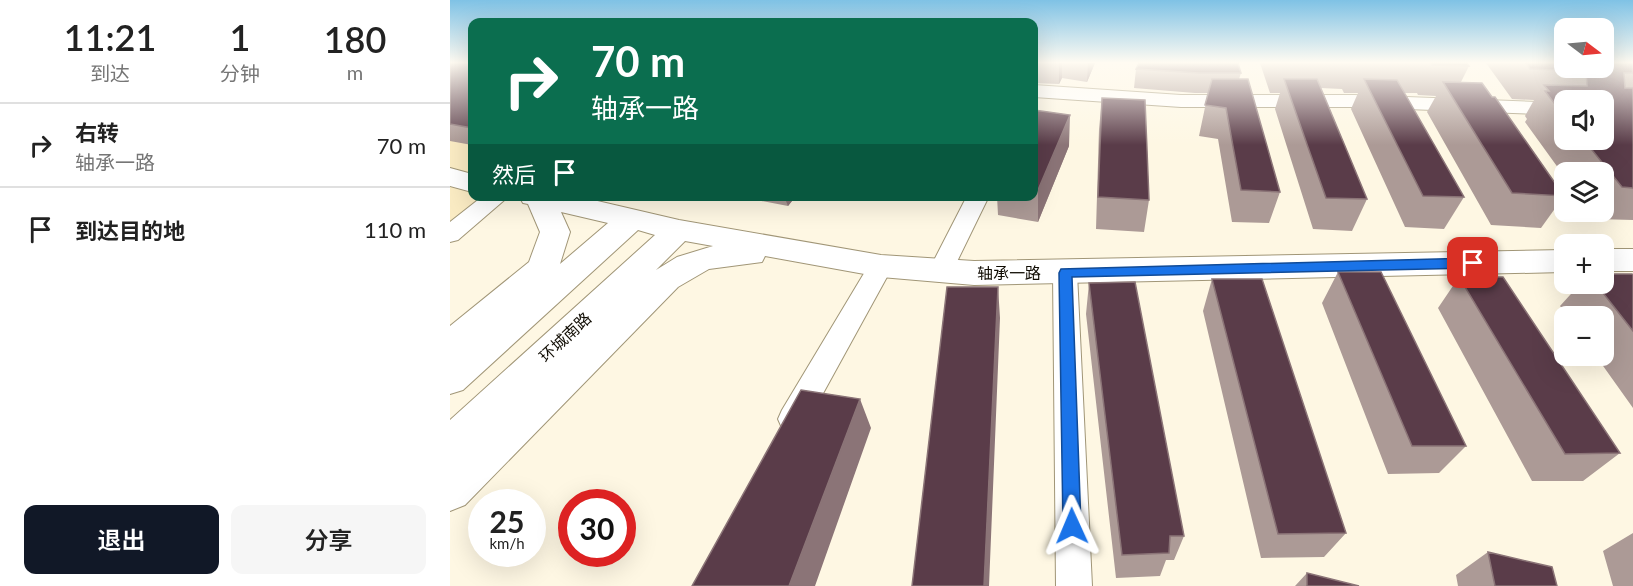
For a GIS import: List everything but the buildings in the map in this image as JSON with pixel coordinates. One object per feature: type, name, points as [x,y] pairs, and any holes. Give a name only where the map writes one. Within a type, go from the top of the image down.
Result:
[{"type":"street","points":[[1038,91],[1181,101],[1354,101],[1554,109]]},
{"type":"street","points":[[450,177],[468,182]]},
{"type":"street","points":[[450,234],[492,201]]},
{"type":"street","points":[[450,346],[543,268],[555,232],[538,201]]},
{"type":"street","name":"轴承一路","points":[[553,201],[679,230],[881,266],[974,273],[1065,273],[1554,261]]},
{"type":"street","points":[[941,270],[976,201]]},
{"type":"street","points":[[450,379],[631,220]]},
{"type":"street","name":"环城南路","points":[[450,445],[679,230]]},
{"type":"street","points":[[450,491],[654,289],[679,269],[714,255],[804,252]]},
{"type":"street","points":[[1614,260],[1633,260]]},
{"type":"street","points":[[780,441],[881,266]]},
{"type":"street","points":[[1065,273],[1074,586]]},
{"type":"shaded area","points":[[450,90],[468,90],[468,201],[497,201],[450,237]]},
{"type":"route","points":[[1072,526],[1065,273],[1473,263]]}]
